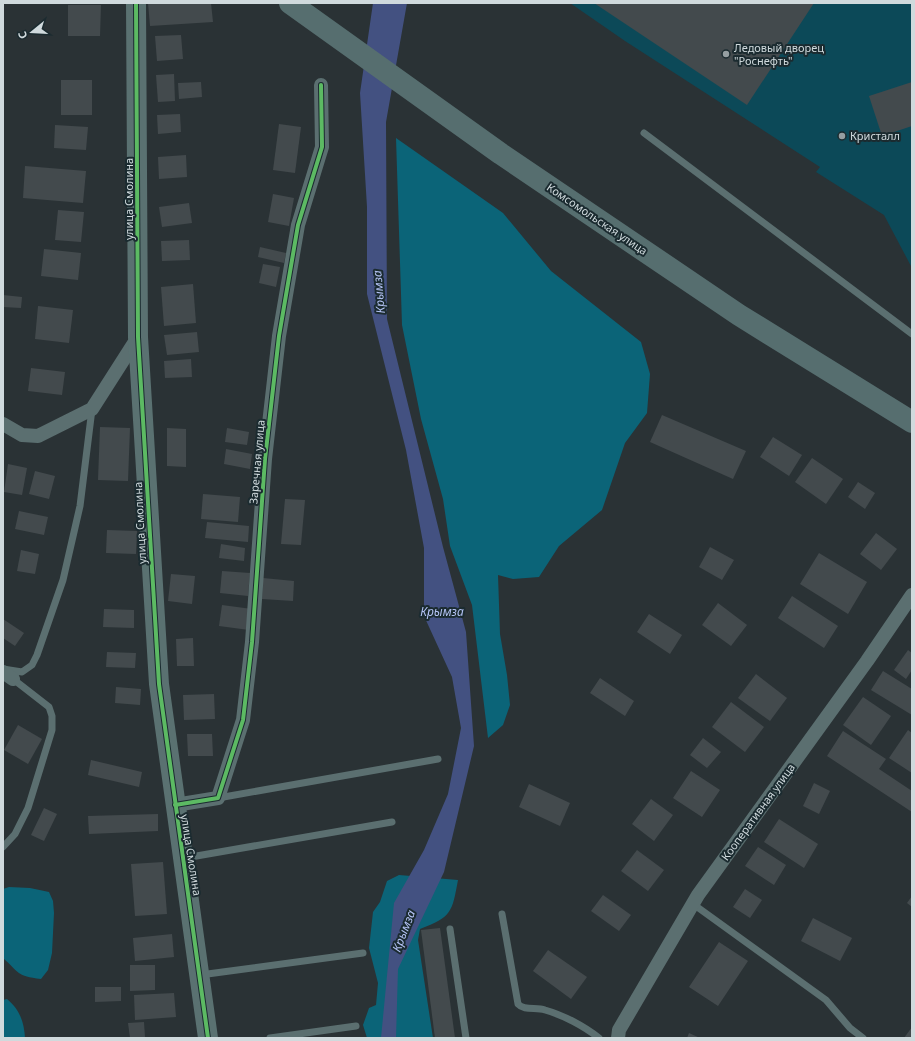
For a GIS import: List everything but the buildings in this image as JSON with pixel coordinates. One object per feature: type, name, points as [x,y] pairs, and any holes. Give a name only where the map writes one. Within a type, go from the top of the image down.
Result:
[{"type":"main road","name":"Комсомольская улица","points":[[290,3],[501,154],[738,315],[912,422]]},
{"type":"street","name":"улица Смолина","points":[[136,3],[138,337],[158,684],[208,1038]]},
{"type":"street","name":"Заречная улица","points":[[218,798],[243,720],[252,642],[265,459],[279,336],[298,225],[322,147],[321,85]]},
{"type":"street","points":[[3,424],[22,435],[38,436],[92,409],[138,337]]},
{"type":"street","name":"Кооперативная улица","points":[[618,1038],[619,1030],[693,904],[863,668],[912,595]]},
{"type":"street","points":[[175,805],[218,798]]},
{"type":"lane","points":[[644,132],[912,334]]},
{"type":"lane","points":[[6,673],[22,672],[32,665],[48,626],[63,580],[80,506],[92,409]]},
{"type":"lane","points":[[3,847],[16,834],[28,808],[52,730],[52,716],[49,707],[6,673]]},
{"type":"lane","points":[[218,798],[438,759]]},
{"type":"lane","points":[[182,858],[392,822]]},
{"type":"lane","points":[[693,904],[826,1000],[850,1028],[863,1038]]},
{"type":"lane","points":[[502,914],[518,1004],[524,1008],[545,1010],[581,1026],[597,1037]]},
{"type":"lane","points":[[450,929],[466,1038]]},
{"type":"lane","points":[[199,975],[363,953]]},
{"type":"lane","points":[[270,1038],[356,1026]]},
{"type":"lane","points":[[587,1038],[597,1037]]},
{"type":"shaded area","name":"Кристалл","points":[[570,3],[912,3],[912,268],[884,215],[816,172],[820,167],[625,41]]},
{"type":"shaded area","points":[[396,138],[503,213],[551,271],[641,342],[650,374],[647,413],[625,443],[602,510],[559,546],[539,577],[513,579],[498,575],[500,634],[507,675],[510,705],[503,725],[488,738],[472,605],[450,546],[443,499],[421,419],[402,325]]},
{"type":"shaded area","points":[[399,875],[458,880],[454,899],[449,912],[439,921],[420,929],[418,940],[433,1038],[367,1038],[363,1025],[369,1008],[376,1005],[378,983],[369,948],[373,912],[380,902],[387,881]]},
{"type":"shaded area","points":[[9,887],[30,888],[49,892],[53,901],[54,913],[52,953],[48,970],[41,979],[22,975],[3,958],[3,889]]},
{"type":"shaded area","points":[[7,999],[18,1012],[24,1027],[25,1038],[3,1038],[3,1000]]},
{"type":"water","name":"Крымза","points":[[373,3],[407,3],[386,122],[387,319],[443,547],[466,632],[474,746],[444,872],[398,969],[396,1038],[381,1038],[394,903],[424,850],[448,794],[461,728],[452,677],[424,616],[424,548],[406,450],[367,294],[367,207],[360,93]]},
{"type":"cycle path","points":[[136,3],[138,337],[159,684],[208,1038]]},
{"type":"cycle path","points":[[175,805],[218,798],[243,720],[252,642],[265,459],[279,336],[298,225],[322,147],[321,85]]},
{"type":"place","name":"Ледовый дворец \"Роснефть\"","points":[[726,54]]},
{"type":"place","name":"Кристалл","points":[[842,136]]}]
